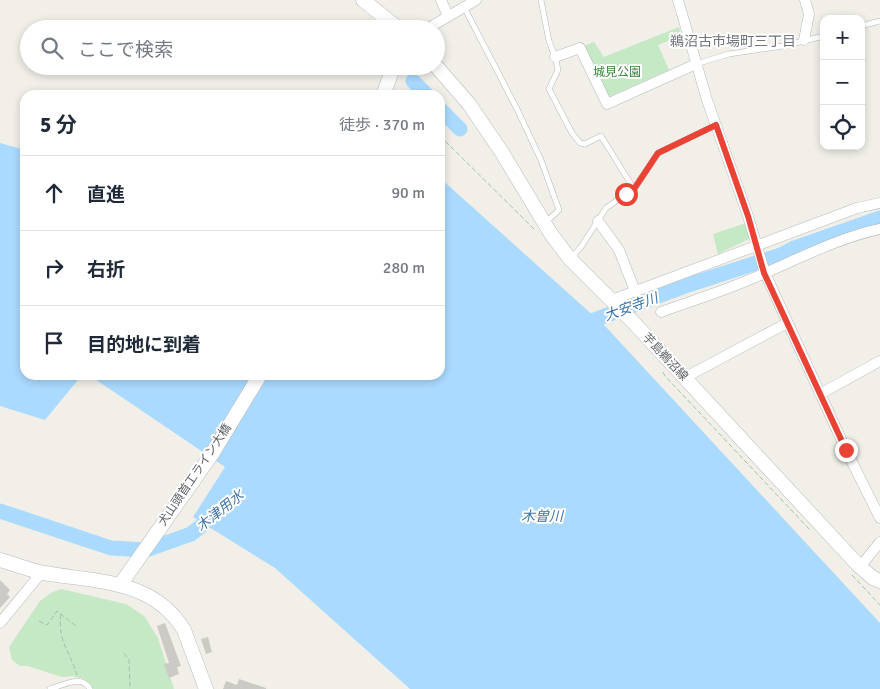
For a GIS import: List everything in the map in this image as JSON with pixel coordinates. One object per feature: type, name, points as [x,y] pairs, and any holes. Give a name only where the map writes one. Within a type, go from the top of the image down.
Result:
[{"type":"main road","points":[[363,0],[388,20]]},
{"type":"main road","points":[[385,90],[391,75]]},
{"type":"main road","name":"芋島鵜沼線","points":[[444,75],[469,104],[501,151],[544,223],[570,258],[634,323],[860,567],[880,582]]},
{"type":"main road","name":"犬山頭首工ライン大橋","points":[[120,584],[212,454],[257,380]]},
{"type":"main road","points":[[0,560],[42,572],[120,584],[138,590],[157,600],[179,622],[206,689]]},
{"type":"street","points":[[441,0],[448,16]]},
{"type":"street","points":[[442,20],[476,0]]},
{"type":"street","points":[[678,0],[696,64],[764,271],[820,394],[879,515]]},
{"type":"street","points":[[804,40],[808,14],[805,0]]},
{"type":"street","points":[[555,57],[580,48],[607,104],[696,64]]},
{"type":"street","points":[[613,302],[635,291],[758,248],[857,208],[880,203]]},
{"type":"street","points":[[598,221],[619,250],[635,291]]},
{"type":"street","points":[[662,312],[815,251],[880,229]]},
{"type":"street","points":[[684,378],[788,323]]},
{"type":"street","points":[[820,394],[880,361]]},
{"type":"street","points":[[860,567],[880,542]]},
{"type":"street","points":[[0,623],[42,572]]},
{"type":"lane","points":[[540,0],[548,41],[558,70],[549,89],[572,133],[580,143],[585,144],[602,136],[634,189]]},
{"type":"lane","points":[[464,7],[541,160],[559,210],[544,223]]},
{"type":"lane","points":[[865,25],[880,21]]},
{"type":"lane","points":[[696,64],[729,54],[820,37]]},
{"type":"lane","points":[[570,258],[581,247],[606,208],[634,189],[658,153],[716,125]]},
{"type":"lane","points":[[50,689],[78,680],[86,683],[90,689]]},
{"type":"path","points":[[38,621],[47,625],[57,611],[77,627]]},
{"type":"path","points":[[61,614],[62,639],[78,680]]},
{"type":"path","points":[[124,653],[128,656],[130,664],[128,676],[130,689]]},
{"type":"green space","name":"城見公園","points":[[679,27],[681,35],[658,45],[669,70],[606,98],[584,46],[594,42],[604,57]]},
{"type":"green space","points":[[746,223],[751,238],[718,254],[713,234]]},
{"type":"green space","points":[[61,589],[126,604],[144,616],[158,638],[174,689],[92,689],[85,679],[72,676],[62,677],[28,666],[20,666],[12,660],[9,647],[40,601]]},
{"type":"water","points":[[0,143],[20,149],[20,380],[78,380],[45,420],[0,406]]},
{"type":"water","name":"木曽川","points":[[445,182],[606,327],[880,623],[880,689],[410,689],[275,568],[193,517],[225,467],[96,380],[445,380]]},
{"type":"building","points":[[0,580],[10,590],[7,594],[10,597],[0,608]]},
{"type":"building","points":[[165,623],[181,666],[177,667],[179,674],[169,678],[164,664],[169,663],[157,626]]},
{"type":"building","points":[[208,637],[212,652],[206,654],[201,639]]},
{"type":"building","points":[[239,679],[266,689],[223,689],[226,681],[237,685]]},
{"type":"waterway","points":[[413,81],[422,90]]},
{"type":"waterway","points":[[445,114],[460,129]]},
{"type":"waterway","name":"大安寺川","points":[[578,326],[688,285],[781,255],[794,248],[880,218]]},
{"type":"waterway","name":"木津用水","points":[[0,511],[111,548],[146,550],[191,534],[220,511]]},
{"type":"district","name":"鵜沼古市場町三丁目","points":[[733,41]]},
{"type":"route","points":[[626,194],[634,189],[658,153],[716,125],[748,216],[764,273],[846,450]]}]
